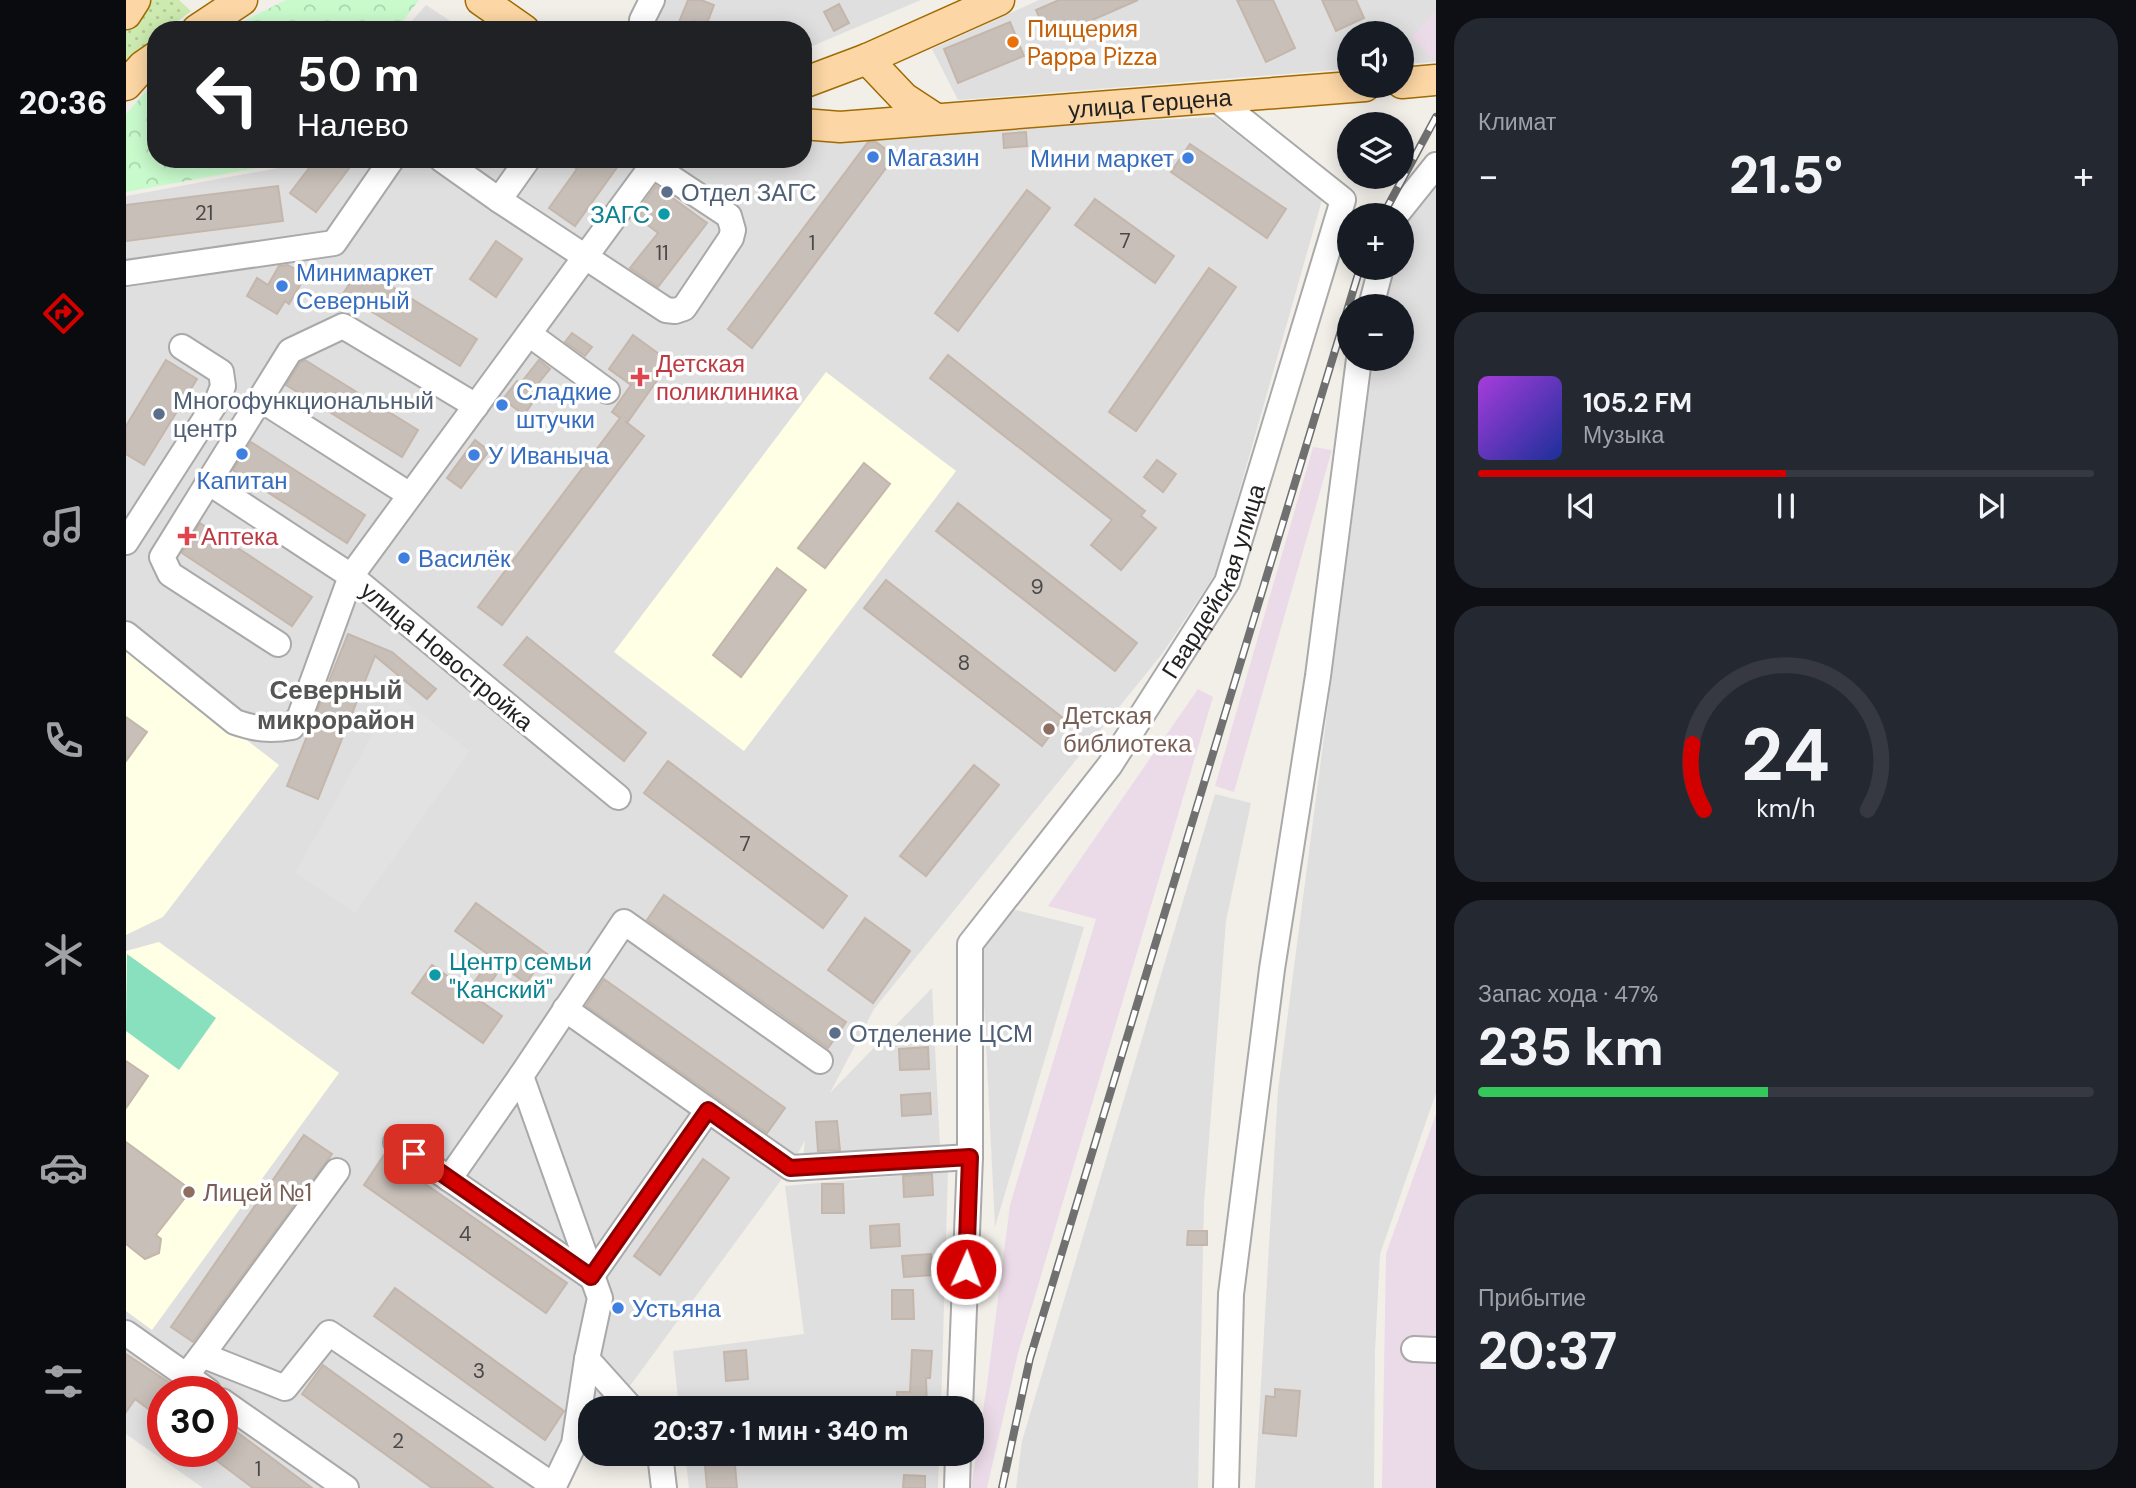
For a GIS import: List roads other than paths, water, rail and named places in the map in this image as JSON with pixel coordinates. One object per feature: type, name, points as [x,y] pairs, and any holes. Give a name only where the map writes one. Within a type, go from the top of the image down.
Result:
[{"type":"main road","points":[[126,14],[135,0]]},
{"type":"main road","points":[[210,21],[242,0]]},
{"type":"main road","points":[[481,0],[511,21]]},
{"type":"main road","points":[[812,80],[867,59],[999,0]]},
{"type":"main road","points":[[867,59],[904,98],[936,119]]},
{"type":"main road","points":[[126,85],[147,63]]},
{"type":"main road","points":[[1414,82],[1436,80]]},
{"type":"main road","name":"улица Герцена","points":[[812,125],[840,127],[1337,88]]},
{"type":"street","name":"Гвардейская улица","points":[[961,1396],[970,1157],[970,944],[1110,765],[1227,582],[1343,200],[1215,97]]},
{"type":"street","points":[[1406,203],[1436,165]]},
{"type":"street","points":[[126,272],[334,243],[386,168]]},
{"type":"street","points":[[454,168],[584,258],[666,310],[675,311],[684,308],[731,238],[733,230],[729,216],[663,168]]},
{"type":"street","points":[[499,200],[522,168]]},
{"type":"street","name":"улица Новостройка","points":[[618,797],[351,576],[651,168]]},
{"type":"street","points":[[278,644],[170,574],[162,557],[290,351],[343,326],[476,406]]},
{"type":"street","points":[[529,334],[607,391]]},
{"type":"street","points":[[126,541],[218,399],[223,386],[220,372],[182,347]]},
{"type":"street","points":[[1226,1488],[1231,1294],[1272,969],[1318,676],[1357,371]]},
{"type":"street","points":[[260,399],[411,495]]},
{"type":"street","points":[[126,634],[235,722],[255,729],[292,727],[300,716],[351,576],[208,482]]},
{"type":"street","points":[[449,1179],[625,922],[820,1061]]},
{"type":"street","points":[[565,1009],[790,1168],[970,1157]]},
{"type":"street","points":[[202,1355],[285,1388],[329,1333],[554,1487],[574,1444],[587,1359],[600,1298],[521,1076]]},
{"type":"street","points":[[591,1277],[708,1110]]},
{"type":"street","points":[[396,1142],[591,1277]]},
{"type":"street","points":[[126,1333],[186,1376],[337,1171]]},
{"type":"street","points":[[587,1359],[620,1396]]},
{"type":"street","points":[[238,1412],[346,1488]]},
{"type":"street","points":[[661,1466],[664,1488]]},
{"type":"street","points":[[957,1488],[958,1466]]},
{"type":"railway","points":[[1389,203],[1436,117]]},
{"type":"railway","points":[[1002,1488],[1030,1358],[1356,280]]},
{"type":"place","name":"Пиццерия Pappa Pizza","points":[[1013,42]]},
{"type":"place","name":"Магазин","points":[[873,157]]},
{"type":"place","name":"Мини маркет","points":[[1188,158]]},
{"type":"place","name":"Отдел ЗАГС","points":[[667,192]]},
{"type":"place","name":"ЗАГС","points":[[664,214]]},
{"type":"place","name":"Минимаркет Северный","points":[[282,286]]},
{"type":"place","name":"Детская поликлиника","points":[[640,377]]},
{"type":"place","name":"Сладкие штучки","points":[[502,405]]},
{"type":"place","name":"Многофункциональный центр","points":[[159,414]]},
{"type":"place","name":"Капитан","points":[[242,454]]},
{"type":"place","name":"У Иваныча","points":[[474,455]]},
{"type":"place","name":"Аптека","points":[[187,536]]},
{"type":"place","name":"Василёк","points":[[404,558]]},
{"type":"place","name":"Детская библиотека","points":[[1049,729]]},
{"type":"place","name":"Центр семьи \"Канский\"","points":[[435,975]]},
{"type":"place","name":"Отделение ЦСМ","points":[[835,1033]]},
{"type":"place","name":"Лицей №1","points":[[189,1192]]},
{"type":"place","name":"Устьяна","points":[[618,1308]]},
{"type":"district","name":"Северный микрорайон","points":[[336,705]]}]
